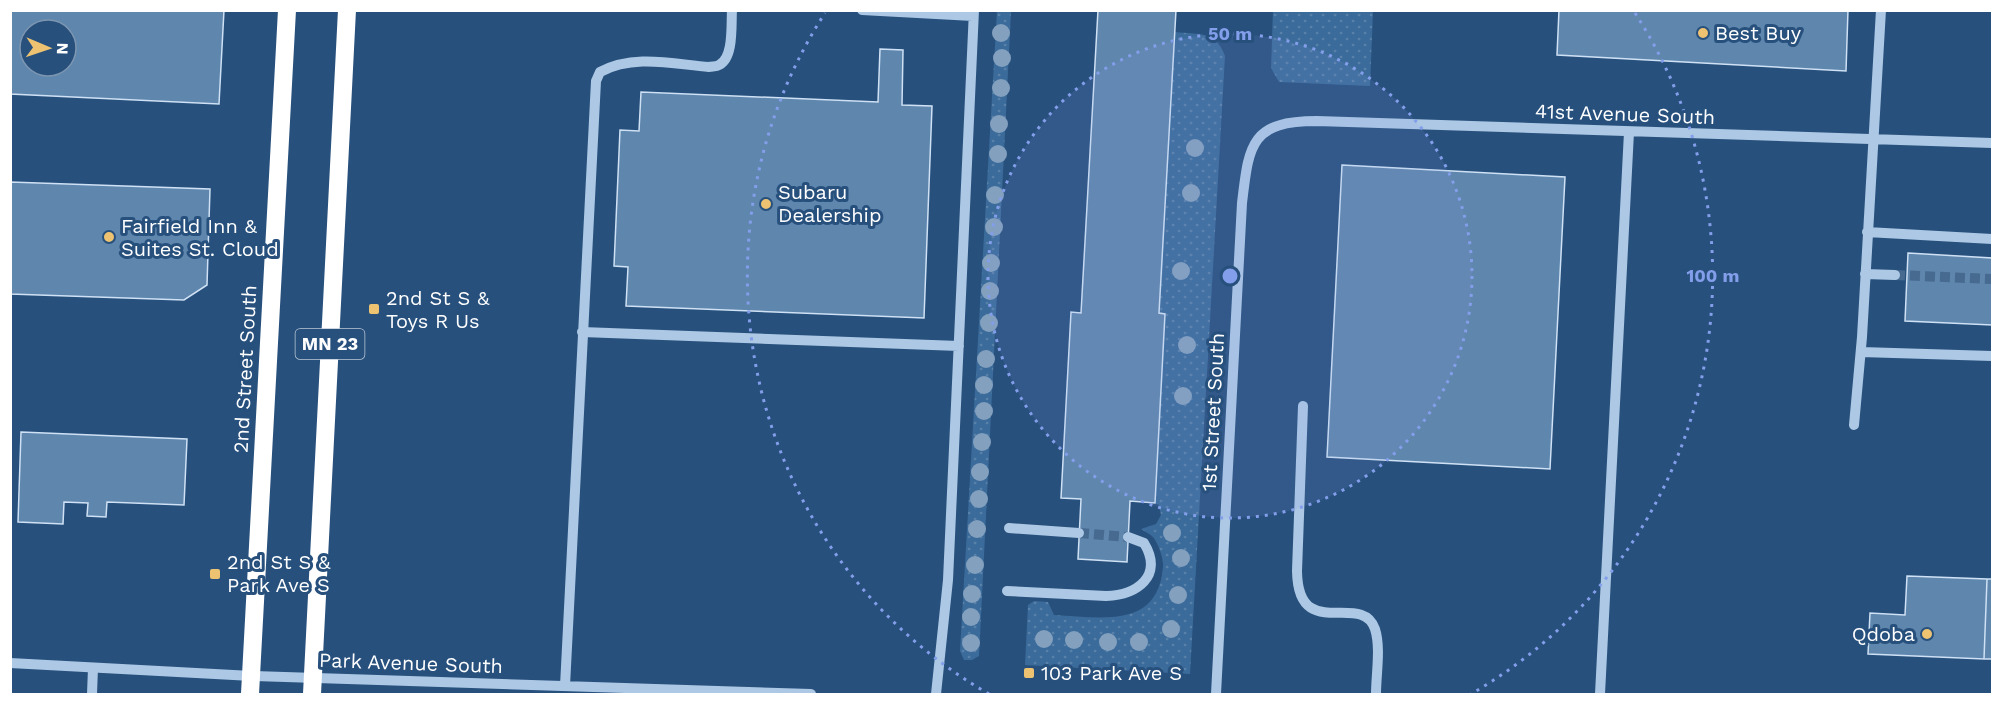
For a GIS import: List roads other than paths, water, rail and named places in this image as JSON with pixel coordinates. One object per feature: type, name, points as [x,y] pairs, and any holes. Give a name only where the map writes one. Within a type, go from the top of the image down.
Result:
[{"type":"highway","name":"2nd Street South","points":[[250,694],[287,10]]},
{"type":"highway","name":"MN 23","points":[[313,686],[347,10]]},
{"type":"street","points":[[565,686],[594,95],[600,72],[624,62],[642,61],[709,67],[718,65],[726,57],[731,44],[732,10]]},
{"type":"street","points":[[862,10],[974,13],[948,579],[936,694]]},
{"type":"street","points":[[1854,425],[1861,352],[1881,10]]},
{"type":"street","name":"41st Avenue South","points":[[1260,135],[1291,121],[1317,121],[1992,143]]},
{"type":"street","points":[[1600,694],[1629,132]]},
{"type":"street","name":"1st Street South","points":[[1216,694],[1242,203],[1252,148],[1260,135]]},
{"type":"street","points":[[1868,232],[1992,238]]},
{"type":"street","points":[[1866,273],[1895,275]]},
{"type":"street","points":[[582,332],[959,346]]},
{"type":"street","points":[[1861,352],[1992,357]]},
{"type":"street","points":[[1303,406],[1297,571],[1299,596],[1307,606],[1318,611],[1355,613],[1363,615],[1372,622],[1377,646],[1376,694]]},
{"type":"street","points":[[1009,528],[1079,533]]},
{"type":"street","points":[[1007,591],[1106,596],[1122,595],[1137,589],[1146,580],[1151,560],[1144,543],[1128,537]]},
{"type":"street","name":"Park Avenue South","points":[[10,663],[252,676],[313,686],[520,690],[565,686],[692,692],[811,694]]},
{"type":"street","points":[[92,694],[93,668]]},
{"type":"tunnel","points":[[1895,275],[1992,279]]},
{"type":"tunnel","points":[[1079,533],[1128,537]]},
{"type":"place","name":"Best Buy","points":[[1703,33]]},
{"type":"place","name":"Subaru Dealership","points":[[766,204]]},
{"type":"place","name":"Fairfield Inn & Suites St. Cloud","points":[[109,237]]},
{"type":"place","name":"2nd St S & Toys R Us","points":[[374,309]]},
{"type":"place","name":"2nd St S & Park Ave S","points":[[215,574]]},
{"type":"place","name":"Qdoba","points":[[1927,634]]},
{"type":"place","name":"103 Park Ave S","points":[[1029,673]]}]
